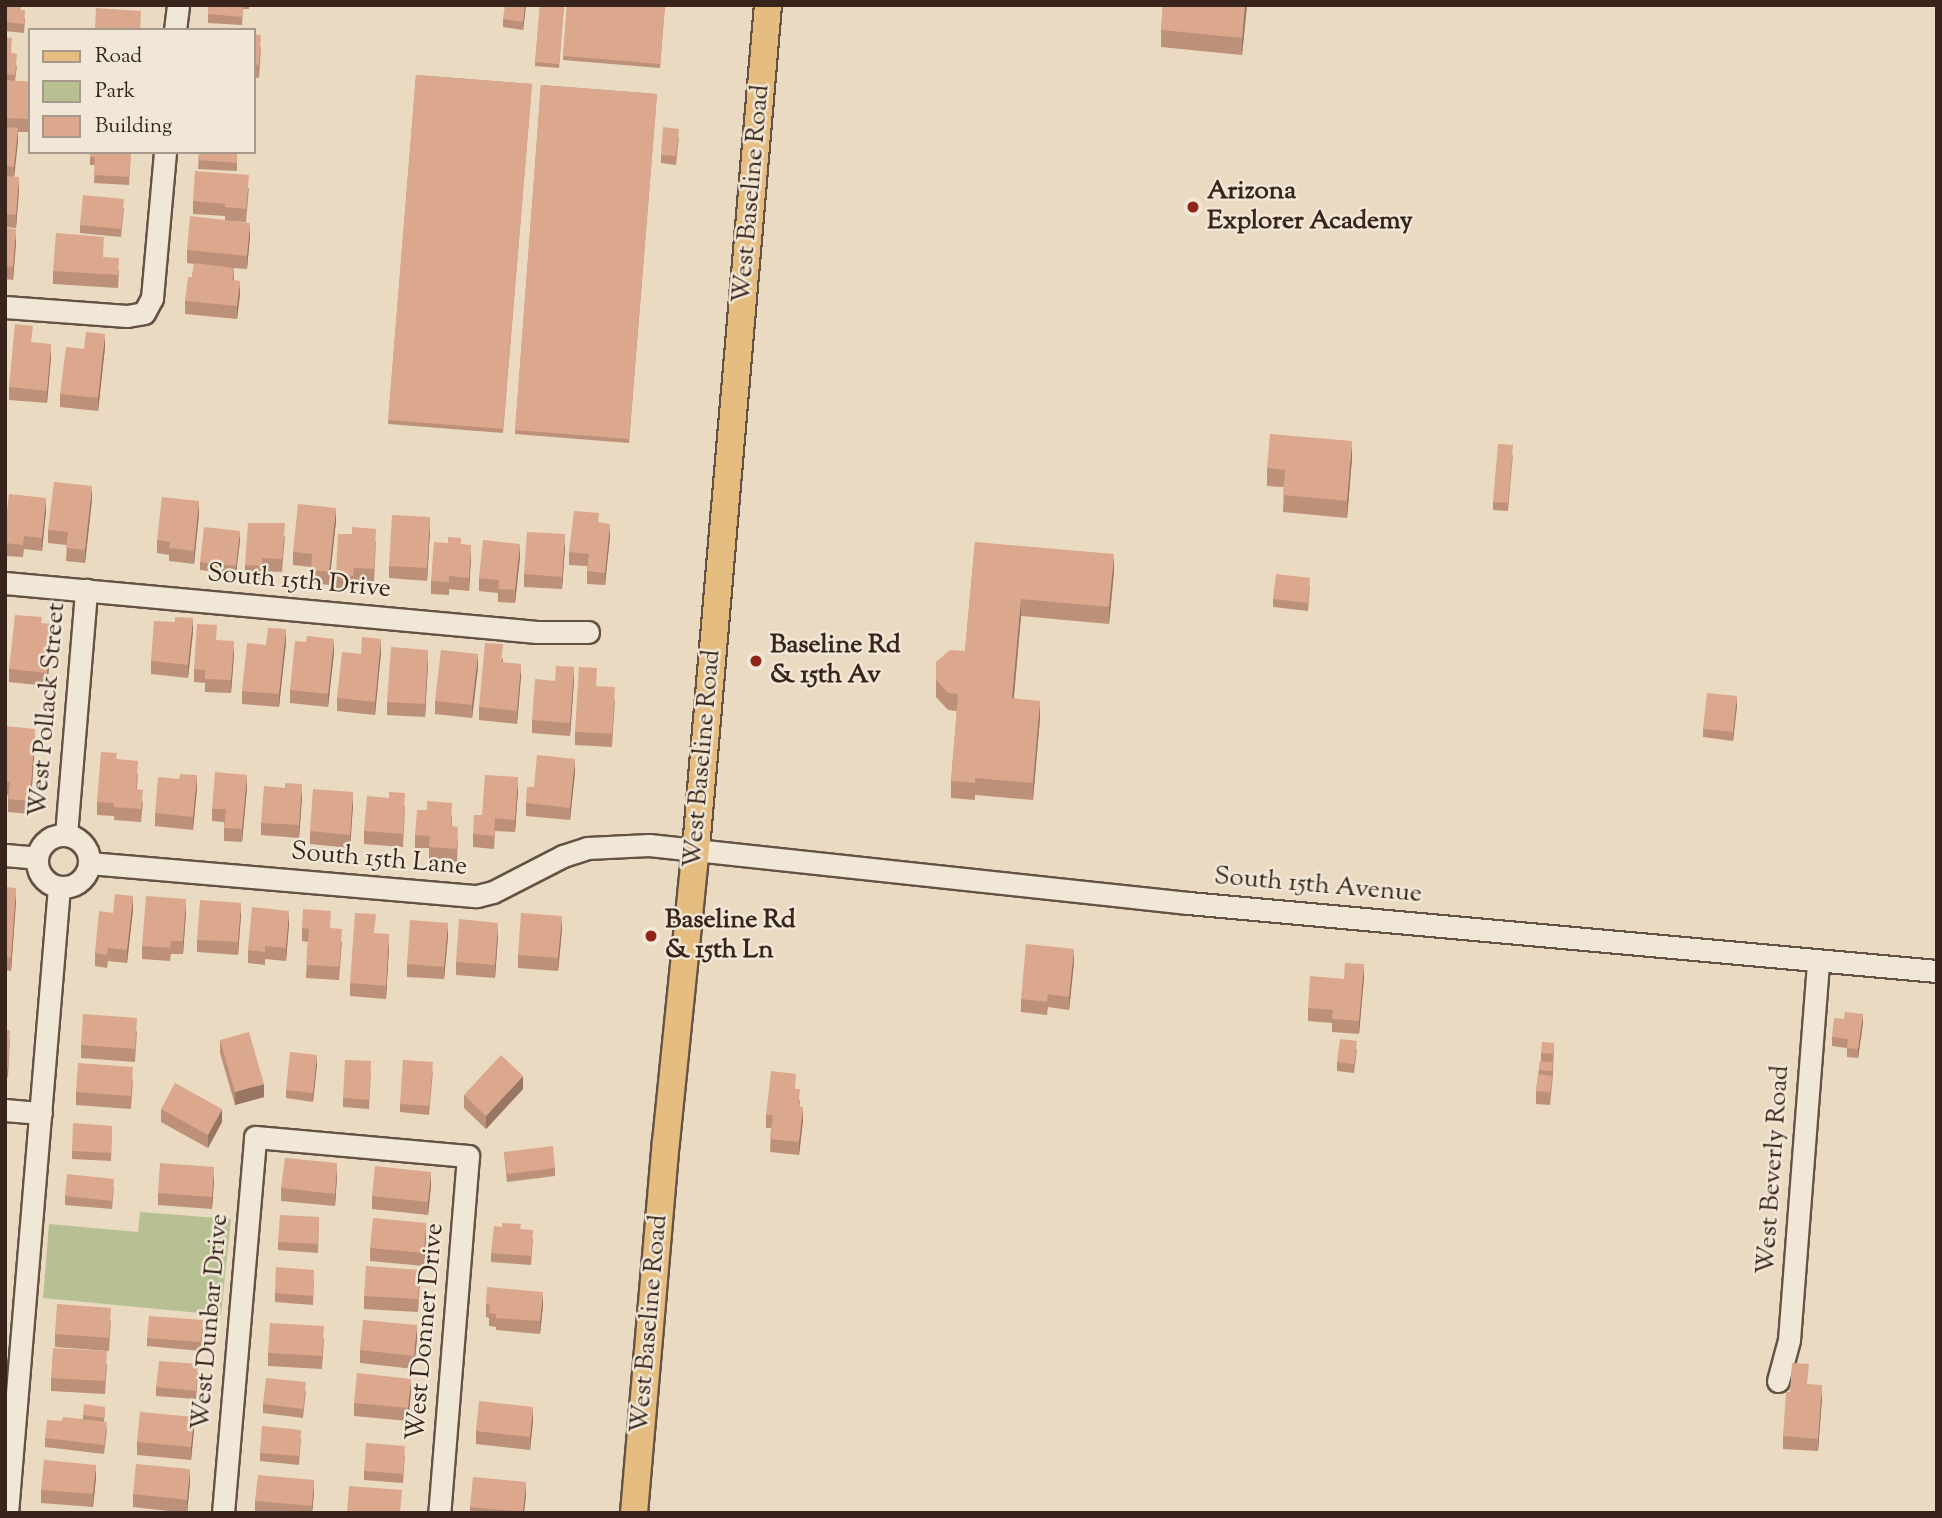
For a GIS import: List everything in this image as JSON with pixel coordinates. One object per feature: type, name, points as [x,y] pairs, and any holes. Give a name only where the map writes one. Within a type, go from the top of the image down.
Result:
[{"type":"main road","name":"West Baseline Road","points":[[634,1513],[667,1128],[696,848],[768,5]]},
{"type":"street","points":[[176,28],[178,5]]},
{"type":"street","points":[[5,307],[127,316],[144,313],[152,298],[164,154]]},
{"type":"street","name":"South 15th Drive","points":[[5,583],[537,632],[588,632]]},
{"type":"street","name":"West Pollack Street","points":[[66,835],[86,590]]},
{"type":"street","points":[[66,835],[86,848],[89,863],[79,882],[60,887],[42,877],[37,858],[50,838],[66,835]]},
{"type":"street","name":"South 15th Lane","points":[[89,863],[477,896],[587,848],[630,845],[696,848]]},
{"type":"street","name":"South 15th Avenue","points":[[696,848],[1188,903],[1477,927],[1937,971]]},
{"type":"street","points":[[5,855],[37,858]]},
{"type":"street","points":[[7,1513],[60,887]]},
{"type":"street","name":"West Beverly Road","points":[[1778,1381],[1789,1340],[1818,961]]},
{"type":"street","points":[[5,1111],[41,1113]]},
{"type":"street","name":"West Dunbar Drive","points":[[223,1513],[256,1137],[468,1156]]},
{"type":"street","name":"West Donner Drive","points":[[439,1513],[468,1156]]},
{"type":"green space","points":[[140,1212],[231,1219],[221,1315],[43,1298],[49,1224],[138,1232]]},
{"type":"building","points":[[5,5],[20,5],[19,10],[25,10],[24,24],[5,22]]},
{"type":"building","points":[[208,5],[243,5],[242,17],[208,14]]},
{"type":"building","points":[[505,5],[525,5],[523,22],[503,19]]},
{"type":"building","points":[[540,5],[564,5],[559,64],[535,62]]},
{"type":"building","points":[[567,5],[665,5],[660,64],[563,56]]},
{"type":"building","points":[[1163,5],[1245,5],[1242,38],[1161,30]]},
{"type":"building","points":[[96,8],[141,11],[140,28],[95,28]]},
{"type":"building","points":[[256,34],[261,35],[259,65],[256,64]]},
{"type":"building","points":[[5,37],[12,38],[11,53],[17,54],[15,75],[5,74]]},
{"type":"building","points":[[416,75],[532,84],[503,429],[388,420]]},
{"type":"building","points":[[5,80],[28,82],[28,119],[5,118]]},
{"type":"building","points":[[541,85],[657,94],[629,439],[515,430]]},
{"type":"building","points":[[5,127],[18,128],[14,167],[5,166]]},
{"type":"building","points":[[663,127],[679,129],[676,156],[661,155]]},
{"type":"building","points":[[90,154],[131,154],[129,177],[94,175],[95,157],[90,157]]},
{"type":"building","points":[[199,154],[237,154],[237,163],[198,160]]},
{"type":"building","points":[[195,171],[249,175],[246,209],[193,201]]},
{"type":"building","points":[[5,176],[19,177],[16,215],[5,214]]},
{"type":"building","points":[[83,195],[124,199],[121,229],[80,225]]},
{"type":"building","points":[[190,216],[250,223],[247,256],[187,250]]},
{"type":"building","points":[[5,228],[16,229],[13,267],[5,266]]},
{"type":"building","points":[[56,233],[104,237],[103,257],[119,258],[118,275],[53,271]]},
{"type":"building","points":[[194,263],[234,268],[232,280],[240,281],[237,306],[185,301],[188,277],[192,277]]},
{"type":"building","points":[[15,324],[33,326],[31,342],[51,344],[47,391],[9,387]]},
{"type":"building","points":[[86,332],[105,334],[98,398],[60,394],[66,347],[84,349]]},
{"type":"building","points":[[1270,434],[1352,441],[1347,501],[1283,495],[1285,470],[1267,468]]},
{"type":"building","points":[[1498,444],[1513,445],[1508,503],[1493,502]]},
{"type":"building","points":[[54,482],[92,486],[85,550],[66,548],[68,532],[48,530]]},
{"type":"building","points":[[9,494],[46,498],[42,538],[24,536],[23,545],[5,543]]},
{"type":"building","points":[[162,497],[199,501],[194,551],[169,548],[170,542],[157,540]]},
{"type":"building","points":[[298,504],[336,508],[329,572],[311,570],[312,554],[293,552]]},
{"type":"building","points":[[574,511],[599,513],[598,522],[610,524],[605,573],[587,571],[589,554],[569,552]]},
{"type":"building","points":[[392,515],[430,517],[427,568],[389,566]]},
{"type":"building","points":[[248,523],[285,523],[282,559],[262,558],[262,566],[245,565]]},
{"type":"building","points":[[204,527],[240,531],[236,566],[200,562]]},
{"type":"building","points":[[352,527],[376,529],[374,569],[354,568],[353,576],[336,575],[338,534],[352,534]]},
{"type":"building","points":[[527,532],[565,534],[562,577],[524,574]]},
{"type":"building","points":[[448,537],[461,538],[461,544],[471,545],[469,578],[449,576],[449,582],[431,581],[434,542],[448,543]]},
{"type":"building","points":[[483,540],[520,544],[515,590],[498,589],[499,580],[479,578]]},
{"type":"building","points":[[975,542],[1114,554],[1109,607],[1021,599],[1012,698],[1040,701],[1033,783],[975,778],[975,783],[951,781],[958,694],[948,693],[936,680],[936,662],[950,650],[965,651]]},
{"type":"building","points":[[1276,574],[1310,578],[1308,603],[1273,599]]},
{"type":"building","points":[[15,615],[42,617],[41,623],[52,624],[47,673],[9,669]]},
{"type":"building","points":[[175,617],[193,618],[188,665],[151,661],[154,621],[175,622]]},
{"type":"building","points":[[197,624],[217,625],[216,640],[234,641],[231,680],[205,679],[205,670],[194,669]]},
{"type":"building","points":[[268,628],[286,629],[279,694],[242,691],[247,643],[266,645]]},
{"type":"building","points":[[307,636],[334,639],[328,694],[290,690],[295,641],[306,642]]},
{"type":"building","points":[[362,637],[381,639],[375,702],[337,698],[342,652],[361,654]]},
{"type":"building","points":[[485,643],[503,644],[501,662],[521,664],[517,711],[479,707]]},
{"type":"building","points":[[391,647],[428,650],[425,704],[387,702]]},
{"type":"building","points":[[441,650],[478,654],[472,705],[435,701]]},
{"type":"building","points":[[556,666],[574,667],[570,723],[532,720],[535,679],[555,681]]},
{"type":"building","points":[[579,667],[597,668],[596,686],[615,687],[612,734],[575,732]]},
{"type":"building","points":[[1707,693],[1737,696],[1733,732],[1703,729]]},
{"type":"building","points":[[5,726],[35,729],[30,801],[8,799],[10,782],[5,782]]},
{"type":"building","points":[[101,752],[117,753],[116,759],[138,761],[136,789],[143,790],[141,809],[114,807],[114,803],[97,802]]},
{"type":"building","points":[[537,755],[575,759],[570,808],[526,803],[527,787],[534,787]]},
{"type":"building","points":[[215,772],[247,775],[242,829],[224,828],[226,809],[212,809]]},
{"type":"building","points":[[180,774],[197,775],[193,817],[155,813],[158,777],[179,779]]},
{"type":"building","points":[[485,775],[518,777],[515,820],[495,818],[494,836],[473,834],[474,815],[482,815]]},
{"type":"building","points":[[285,783],[302,784],[299,825],[261,823],[264,786],[285,788]]},
{"type":"building","points":[[313,789],[353,792],[350,835],[310,831]]},
{"type":"building","points":[[389,792],[405,793],[403,834],[364,831],[367,796],[389,798]]},
{"type":"building","points":[[427,801],[452,803],[451,826],[458,827],[457,849],[429,847],[430,836],[415,835],[417,810],[427,810]]},
{"type":"building","points":[[5,887],[16,888],[11,958],[5,957]]},
{"type":"building","points":[[115,894],[133,896],[127,950],[108,948],[107,955],[95,953],[99,911],[113,913]]},
{"type":"building","points":[[146,896],[186,899],[183,941],[171,941],[170,948],[142,946]]},
{"type":"building","points":[[200,900],[241,903],[238,942],[197,940]]},
{"type":"building","points":[[252,907],[289,911],[286,948],[265,946],[265,952],[248,950]]},
{"type":"building","points":[[303,909],[331,911],[330,928],[342,929],[339,967],[306,965],[309,929],[302,928]]},
{"type":"building","points":[[355,913],[376,914],[374,933],[389,934],[386,986],[350,983]]},
{"type":"building","points":[[521,913],[562,916],[558,958],[518,955]]},
{"type":"building","points":[[459,919],[498,923],[495,965],[456,962]]},
{"type":"building","points":[[410,920],[448,923],[444,967],[407,964]]},
{"type":"building","points":[[1026,944],[1074,949],[1069,997],[1048,994],[1047,1002],[1021,999]]},
{"type":"building","points":[[1345,963],[1364,964],[1359,1021],[1332,1019],[1333,1010],[1308,1008],[1310,976],[1344,979]]},
{"type":"building","points":[[1845,1012],[1863,1014],[1858,1049],[1847,1048],[1848,1039],[1832,1037],[1834,1018],[1844,1019]]},
{"type":"building","points":[[83,1014],[137,1018],[135,1049],[81,1045]]},
{"type":"building","points":[[5,1030],[10,1030],[8,1069],[5,1068]]},
{"type":"building","points":[[249,1032],[264,1084],[235,1092],[220,1040]]},
{"type":"building","points":[[1340,1039],[1357,1041],[1354,1064],[1337,1062]]},
{"type":"building","points":[[1542,1042],[1554,1043],[1553,1054],[1541,1053]]},
{"type":"building","points":[[290,1052],[317,1055],[313,1093],[286,1090]]},
{"type":"building","points":[[501,1055],[523,1076],[486,1116],[464,1095]]},
{"type":"building","points":[[345,1060],[371,1061],[369,1100],[343,1098]]},
{"type":"building","points":[[403,1060],[433,1062],[429,1106],[400,1104]]},
{"type":"building","points":[[1540,1061],[1553,1062],[1552,1071],[1539,1070]]},
{"type":"building","points":[[78,1063],[133,1067],[131,1096],[76,1092]]},
{"type":"building","points":[[771,1071],[796,1074],[795,1089],[800,1089],[798,1106],[803,1107],[799,1142],[770,1139],[773,1115],[766,1115]]},
{"type":"building","points":[[1538,1074],[1552,1076],[1550,1092],[1536,1091]]},
{"type":"building","points":[[175,1083],[222,1109],[208,1135],[161,1109]]},
{"type":"building","points":[[73,1123],[112,1126],[111,1153],[72,1151]]},
{"type":"building","points":[[553,1146],[555,1168],[507,1174],[504,1152]]},
{"type":"building","points":[[285,1158],[337,1163],[335,1194],[281,1188]]},
{"type":"building","points":[[160,1163],[214,1167],[212,1197],[158,1193]]},
{"type":"building","points":[[375,1166],[431,1172],[428,1202],[372,1196]]},
{"type":"building","points":[[67,1174],[114,1179],[112,1201],[65,1196]]},
{"type":"building","points":[[280,1215],[319,1217],[318,1244],[278,1242]]},
{"type":"building","points":[[373,1218],[426,1223],[424,1253],[370,1248]]},
{"type":"building","points":[[502,1223],[521,1224],[520,1229],[533,1230],[531,1256],[491,1253],[494,1226],[502,1227]]},
{"type":"building","points":[[366,1266],[420,1270],[418,1299],[364,1296]]},
{"type":"building","points":[[276,1267],[314,1270],[313,1296],[275,1293]]},
{"type":"building","points":[[487,1287],[543,1292],[540,1321],[496,1318],[496,1314],[489,1313],[490,1305],[486,1304]]},
{"type":"building","points":[[57,1304],[111,1308],[109,1338],[55,1334]]},
{"type":"building","points":[[149,1316],[203,1320],[201,1342],[147,1338]]},
{"type":"building","points":[[363,1320],[417,1325],[414,1356],[360,1350]]},
{"type":"building","points":[[270,1323],[324,1326],[322,1356],[268,1353]]},
{"type":"building","points":[[53,1348],[107,1351],[105,1381],[51,1378]]},
{"type":"building","points":[[159,1361],[198,1364],[196,1391],[156,1387]]},
{"type":"building","points":[[1792,1363],[1809,1364],[1807,1384],[1822,1385],[1818,1439],[1783,1436],[1786,1392],[1790,1392]]},
{"type":"building","points":[[357,1373],[411,1379],[408,1408],[354,1403]]},
{"type":"building","points":[[266,1378],[306,1382],[303,1409],[263,1404]]},
{"type":"building","points":[[479,1401],[533,1407],[530,1437],[476,1431]]},
{"type":"building","points":[[84,1404],[105,1407],[104,1418],[83,1415]]},
{"type":"building","points":[[140,1412],[194,1417],[191,1447],[137,1442]]},
{"type":"building","points":[[63,1417],[107,1422],[104,1445],[45,1438],[47,1420],[62,1421]]},
{"type":"building","points":[[262,1426],[301,1430],[299,1456],[260,1453]]},
{"type":"building","points":[[366,1443],[405,1446],[403,1474],[364,1471]]},
{"type":"building","points":[[44,1460],[96,1465],[93,1494],[41,1490]]},
{"type":"building","points":[[136,1464],[190,1469],[187,1500],[133,1494]]},
{"type":"building","points":[[258,1475],[314,1480],[312,1506],[255,1501]]},
{"type":"building","points":[[473,1477],[526,1482],[523,1512],[470,1507]]},
{"type":"building","points":[[349,1486],[402,1490],[400,1513],[347,1513]]},
{"type":"place","name":"Arizona Explorer Academy","points":[[1193,207]]},
{"type":"place","name":"Baseline Rd & 15th Av","points":[[756,661]]},
{"type":"place","name":"Baseline Rd & 15th Ln","points":[[651,936]]}]
